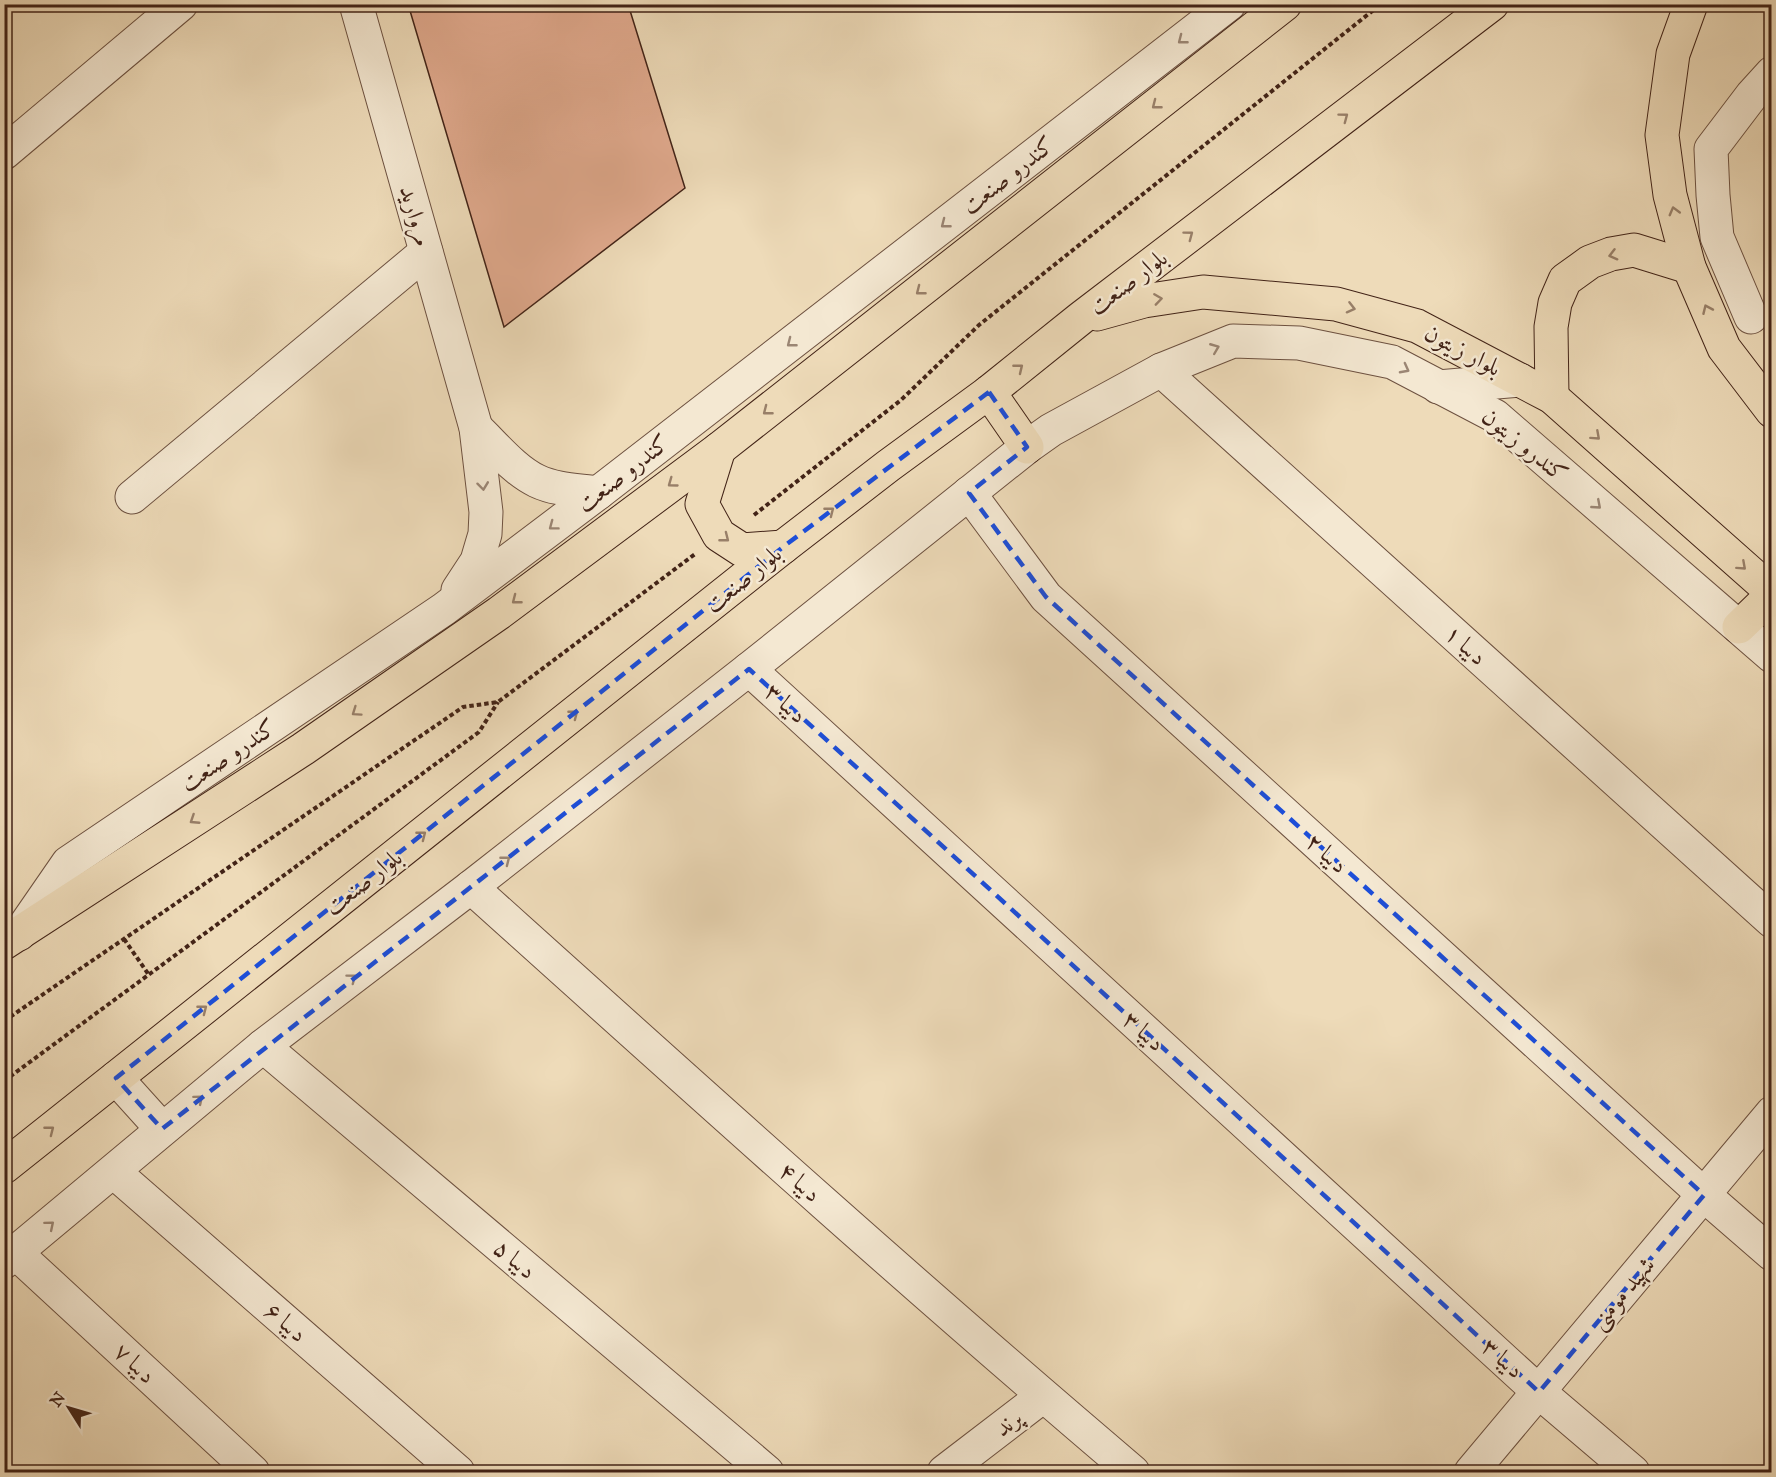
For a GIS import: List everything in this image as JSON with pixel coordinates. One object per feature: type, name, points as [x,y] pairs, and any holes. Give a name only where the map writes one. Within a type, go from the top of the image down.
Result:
[{"type":"main road","points":[[12,939],[323,735],[499,613],[719,449],[1285,4]]},
{"type":"main road","name":"بلوار صنعت","points":[[4,1167],[783,547],[989,392],[1081,318],[1492,4]]},
{"type":"main road","points":[[1691,4],[1673,54],[1662,135],[1670,195],[1689,267],[1725,348],[1772,411]]},
{"type":"main road","points":[[1552,397],[1551,327],[1555,303],[1565,280],[1590,262],[1611,254],[1634,250],[1689,267]]},
{"type":"main road","name":"بلوار زیتون","points":[[1081,318],[1144,301],[1203,292],[1336,304],[1417,326],[1552,397],[1772,594]]},
{"type":"main road","points":[[989,392],[1027,447]]},
{"type":"main road","points":[[719,449],[702,504],[719,535],[742,550],[783,547]]},
{"type":"main road","points":[[1739,627],[1772,594]]},
{"type":"street","points":[[4,153],[181,4]]},
{"type":"street","name":"مروارید","points":[[356,4],[476,428],[486,512],[485,534],[477,561],[468,578],[444,609]]},
{"type":"street","name":"کندرو صنعت","points":[[12,939],[68,863],[444,609],[598,493],[1229,4]]},
{"type":"street","points":[[1725,348],[1761,305],[1718,237],[1711,149],[1752,95],[1772,73]]},
{"type":"street","points":[[132,497],[426,252]]},
{"type":"street","name":"کندرو زیتون","points":[[1161,370],[1233,341],[1299,343],[1392,362],[1495,416],[1772,656]]},
{"type":"street","points":[[10,1258],[263,1046],[471,887],[1027,447],[1051,430],[1161,370]]},
{"type":"street","name":"دیبا ۱","points":[[1161,370],[1772,921]]},
{"type":"street","points":[[1438,387],[1520,380]]},
{"type":"street","points":[[476,428],[513,465],[537,481],[561,489],[598,493]]},
{"type":"street","name":"دیبا ۲","points":[[969,493],[1046,597],[1704,1195],[1772,1254]]},
{"type":"street","name":"دیبا ۳","points":[[749,669],[1539,1392],[1633,1473]]},
{"type":"street","name":"دیبا ۴","points":[[471,887],[768,1154],[1133,1473]]},
{"type":"street","name":"دیبا ۵","points":[[263,1046],[766,1473]]},
{"type":"street","points":[[116,1078],[162,1129]]},
{"type":"street","name":"شهید مومنی","points":[[1471,1473],[1772,1113]]},
{"type":"street","name":"دیبا ۶","points":[[114,1172],[458,1473]]},
{"type":"street","name":"دیبا ۷","points":[[10,1258],[254,1473]]},
{"type":"street","name":"پرند","points":[[944,1473],[1044,1396]]},
{"type":"path","points":[[4,1081],[480,732],[498,702]]},
{"type":"path","points":[[124,939],[149,975]]},
{"type":"highlighted area","points":[[989,392],[1027,447],[969,493],[1046,597],[1704,1195],[1539,1392],[749,669],[162,1129],[116,1078],[783,547]]},
{"type":"building","points":[[408,4],[628,4],[685,188],[504,327]]}]
